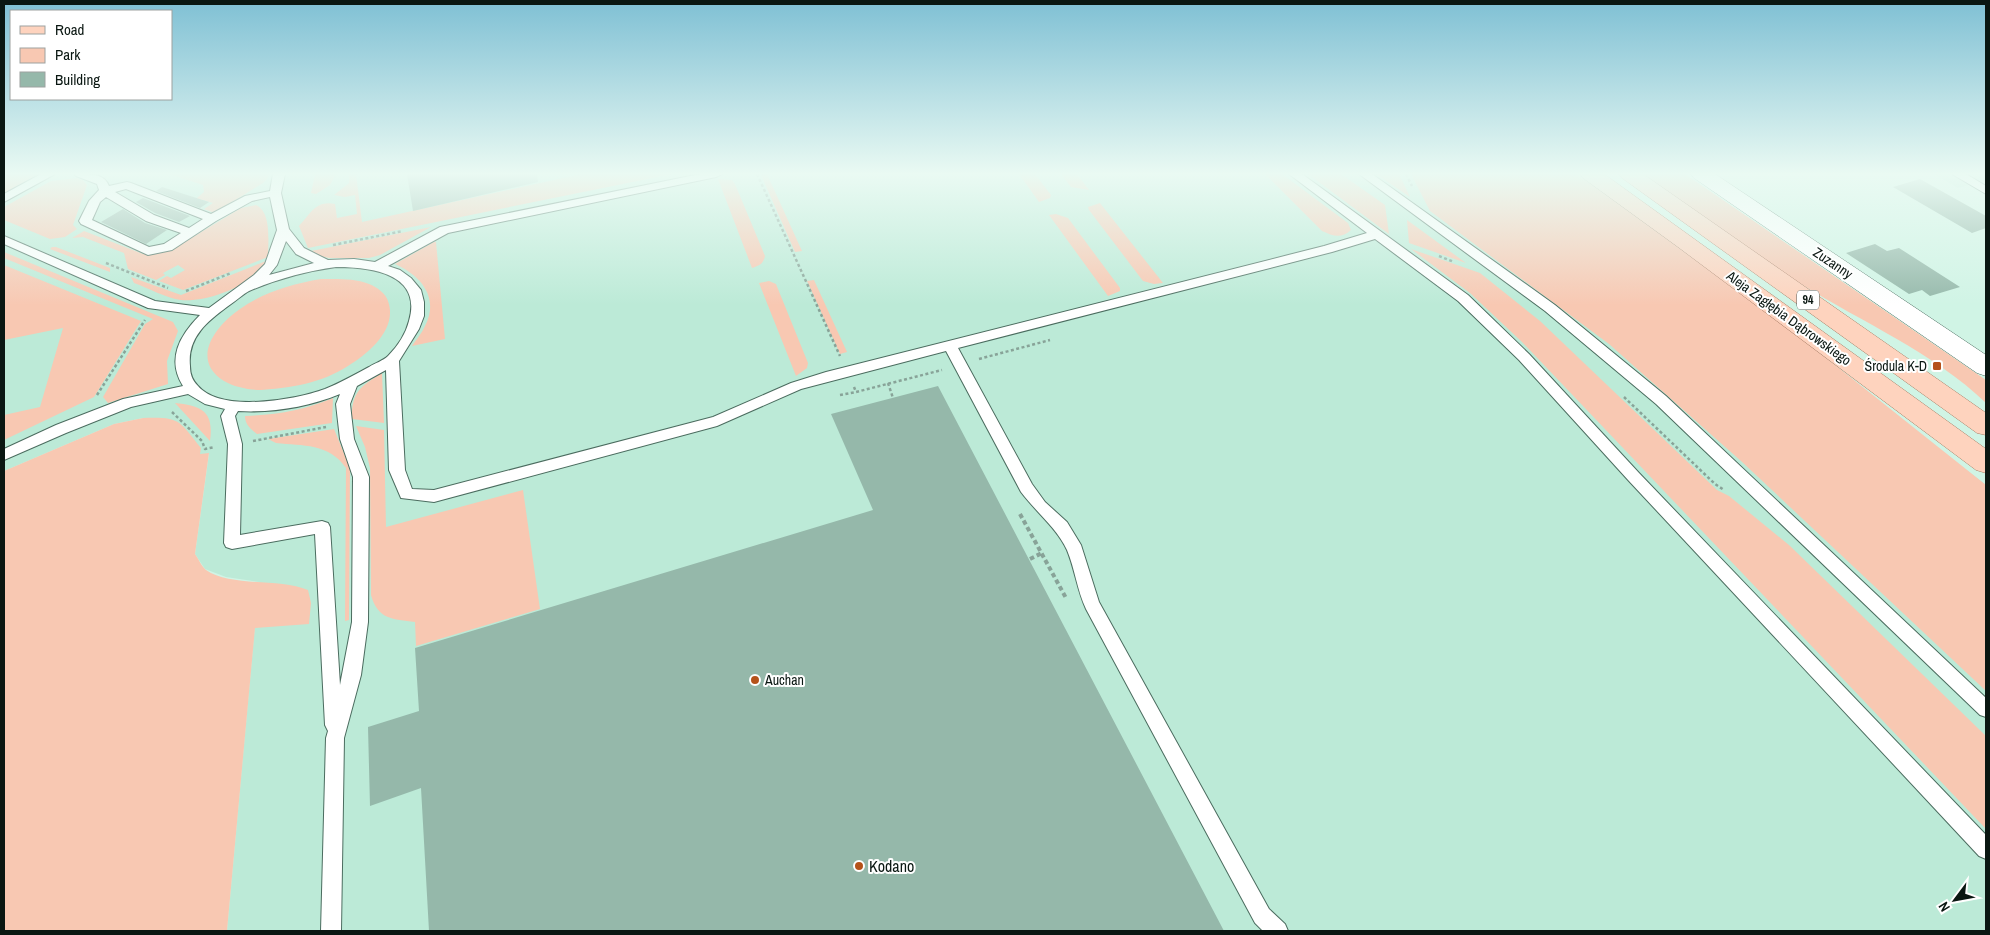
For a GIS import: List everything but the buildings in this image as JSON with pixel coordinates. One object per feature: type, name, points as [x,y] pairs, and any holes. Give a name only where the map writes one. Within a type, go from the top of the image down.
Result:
[{"type":"main road","name":"Aleja Zagłębia Dąbrowskiego","points":[[1652,218],[1986,463]]},
{"type":"main road","name":"Aleja Zagłębia Dąbrowskiego","points":[[1691,218],[1986,426]]},
{"type":"street","name":"Zuzanny","points":[[1765,218],[1986,367]]},
{"type":"lane","points":[[87,218],[85,221],[148,251],[168,248],[212,218]]},
{"type":"lane","points":[[149,218],[191,233]]},
{"type":"lane","points":[[280,218],[283,230],[300,251],[326,264]]},
{"type":"lane","points":[[378,266],[444,230],[504,218]]},
{"type":"lane","points":[[1355,218],[1463,298],[1524,358],[1986,849]]},
{"type":"lane","points":[[1425,218],[1550,308],[1661,400],[1986,708]]},
{"type":"lane","points":[[250,286],[288,272],[326,264],[353,263],[378,266],[405,279],[412,285],[419,301],[418,319],[408,338],[392,360],[351,383],[317,397],[280,406],[246,408],[216,403],[191,389],[182,371],[182,352],[193,332],[211,312],[250,286],[271,266],[283,230]]},
{"type":"lane","points":[[392,360],[397,470],[406,494],[434,496],[718,421],[796,386],[847,371],[1328,249],[1377,234]]},
{"type":"lane","points":[[4,240],[153,305],[211,312]]},
{"type":"lane","points":[[950,345],[1026,488],[1040,506],[1061,526],[1075,549],[1086,590],[1122,661],[1193,786],[1262,916],[1278,931]]},
{"type":"lane","points":[[335,738],[352,675],[360,622],[361,477],[348,439],[343,404],[351,383]]},
{"type":"lane","points":[[4,455],[61,429],[128,403],[191,389]]},
{"type":"lane","points":[[234,405],[228,416],[235,444],[232,543],[322,526],[335,738],[331,931]]},
{"type":"path","points":[[777,218],[856,392],[888,383],[893,398]]},
{"type":"path","points":[[300,251],[410,229]]},
{"type":"path","points":[[1432,254],[1460,264]]},
{"type":"path","points":[[98,260],[172,289]]},
{"type":"path","points":[[181,293],[235,272]]},
{"type":"path","points":[[95,399],[146,319],[137,316]]},
{"type":"path","points":[[164,412],[172,412],[202,441],[205,449],[346,424]]},
{"type":"path","points":[[1030,559],[1042,553]]},
{"type":"shaded area","points":[[4,218],[1634,218],[1986,485],[1986,931],[227,931],[259,582],[226,577],[205,569],[195,554],[209,454],[199,454],[143,418],[114,424],[4,471]]},
{"type":"green space","points":[[4,218],[76,218],[73,225],[77,229],[65,237],[50,239],[4,220]]},
{"type":"green space","points":[[225,218],[266,218],[268,257],[183,290],[159,281],[167,276],[171,278],[185,270],[178,265],[163,273],[165,275],[156,280],[128,269],[124,253],[83,237],[72,238],[84,231],[143,254],[154,254],[178,246]]},
{"type":"green space","points":[[306,218],[361,218],[362,222],[382,218],[457,218],[308,248],[299,226]]},
{"type":"green space","points":[[733,218],[749,218],[765,256],[762,263],[752,268]]},
{"type":"green space","points":[[780,218],[787,218],[802,251],[795,252]]},
{"type":"green space","points":[[1051,218],[1068,218],[1120,288],[1120,291],[1108,296]]},
{"type":"green space","points":[[1095,218],[1112,218],[1163,283],[1154,284],[1143,281]]},
{"type":"green space","points":[[1309,218],[1341,218],[1348,223],[1351,230],[1340,236],[1322,231]]},
{"type":"green space","points":[[1367,218],[1387,218],[1389,234]]},
{"type":"green space","points":[[1439,218],[1637,218],[1781,322],[1986,485],[1986,691],[1741,461],[1609,344]]},
{"type":"green space","points":[[1704,218],[1749,218],[1986,380],[1986,403],[1943,368],[1921,353],[1801,284]]},
{"type":"green space","points":[[1407,220],[1466,263],[1409,243]]},
{"type":"green space","points":[[431,227],[380,255],[369,258],[329,258],[316,255],[311,251]]},
{"type":"green space","points":[[436,242],[445,339],[412,346],[424,329],[429,315],[429,297],[425,288],[412,274],[395,264]]},
{"type":"green space","points":[[52,247],[110,268],[110,272],[50,249]]},
{"type":"green space","points":[[1411,249],[1480,273],[1540,321],[1717,490],[1729,496],[1789,545],[1986,736],[1986,829],[1522,342],[1470,293]]},
{"type":"green space","points":[[4,252],[173,322],[178,331],[167,361],[168,384],[108,403],[103,397],[145,324],[153,319],[4,258]]},
{"type":"green space","points":[[266,261],[252,278],[241,285],[203,299],[175,299],[134,283],[131,277],[181,295]]},
{"type":"green space","points":[[4,265],[141,321],[94,397],[4,440],[4,415],[40,407],[63,328],[4,340]]},
{"type":"green space","points":[[321,279],[345,279],[363,282],[378,289],[387,298],[390,311],[389,321],[380,339],[373,347],[348,366],[328,377],[306,384],[283,388],[261,390],[242,388],[224,381],[214,373],[209,363],[208,353],[210,344],[222,324],[231,316],[249,303],[269,293],[299,283]]},
{"type":"green space","points":[[814,280],[847,352],[840,354],[807,281]]},
{"type":"green space","points":[[769,281],[776,284],[808,363],[807,368],[796,376],[759,283]]},
{"type":"green space","points":[[382,373],[384,423],[352,419],[353,402],[359,391],[368,382]]},
{"type":"green space","points":[[333,398],[332,423],[257,434],[249,427],[245,419],[245,416],[290,411],[312,406]]},
{"type":"green space","points":[[175,403],[193,406],[204,412],[210,423],[210,441]]},
{"type":"green space","points":[[143,418],[165,418],[178,422],[188,431],[201,448],[200,454],[209,453],[195,554],[205,569],[228,579],[296,586],[308,590],[311,603],[309,624],[255,628],[227,931],[4,931],[4,471],[114,424]]},
{"type":"green space","points":[[356,426],[384,430],[386,527],[523,490],[540,609],[416,646],[415,622],[393,619],[382,614],[371,595],[370,468],[365,447]]},
{"type":"green space","points":[[334,429],[350,468],[349,620],[345,621],[346,468],[332,454],[324,450],[315,447],[276,443],[268,439]]},
{"type":"place","name":"Środula K-D","points":[[1937,366]]},
{"type":"place","name":"Auchan","points":[[755,680]]},
{"type":"place","name":"Kodano","points":[[859,866]]}]
